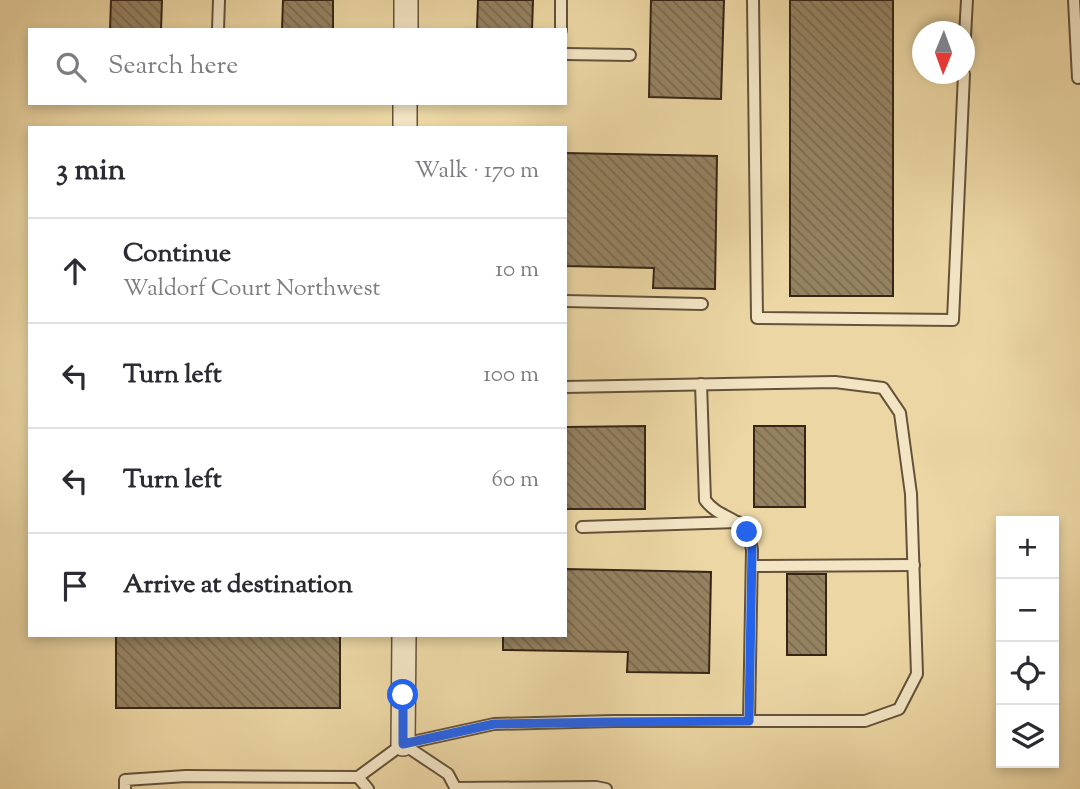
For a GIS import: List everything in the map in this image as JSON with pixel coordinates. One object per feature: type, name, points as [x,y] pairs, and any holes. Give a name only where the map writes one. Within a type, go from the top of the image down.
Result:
[{"type":"street","points":[[405,28],[406,0]]},
{"type":"street","points":[[405,105],[405,126]]},
{"type":"street","points":[[403,744],[404,637]]},
{"type":"lane","points":[[218,28],[219,0]]},
{"type":"lane","points":[[561,0],[561,28]]},
{"type":"lane","points":[[753,0],[757,318],[953,320],[964,84]]},
{"type":"lane","points":[[966,21],[967,0]]},
{"type":"lane","points":[[1074,0],[1078,78]]},
{"type":"lane","points":[[567,54],[630,55]]},
{"type":"lane","points":[[567,301],[702,304]]},
{"type":"lane","points":[[125,789],[125,780],[186,776],[358,778],[403,744],[494,724],[865,721],[899,709],[917,674],[911,494],[900,412],[883,388],[835,382],[567,387]]},
{"type":"lane","points":[[701,384],[705,500],[738,523],[751,538],[749,721]]},
{"type":"lane","points":[[582,527],[738,523]]},
{"type":"lane","points":[[752,566],[914,565]]},
{"type":"lane","points":[[403,744],[448,774],[456,788],[606,789]]},
{"type":"lane","points":[[358,778],[368,789]]},
{"type":"building","points":[[111,0],[162,0],[161,28],[110,28]]},
{"type":"building","points":[[283,0],[333,0],[333,28],[282,28]]},
{"type":"building","points":[[478,0],[533,0],[532,28],[477,28]]},
{"type":"building","points":[[651,0],[724,0],[721,99],[649,97]]},
{"type":"building","points":[[790,0],[893,0],[893,296],[790,296]]},
{"type":"building","points":[[567,153],[717,156],[715,289],[653,288],[654,268],[567,266]]},
{"type":"building","points":[[645,426],[645,509],[567,509],[567,427]]},
{"type":"building","points":[[754,426],[805,426],[805,507],[754,507]]},
{"type":"building","points":[[567,569],[711,572],[709,673],[627,672],[628,652],[503,650],[503,637],[567,637]]},
{"type":"building","points":[[787,574],[826,574],[826,655],[787,655]]},
{"type":"building","points":[[116,637],[340,637],[340,708],[116,708]]},
{"type":"route","points":[[403,695],[403,744],[494,724],[749,721],[752,550],[751,538],[747,532]]}]
